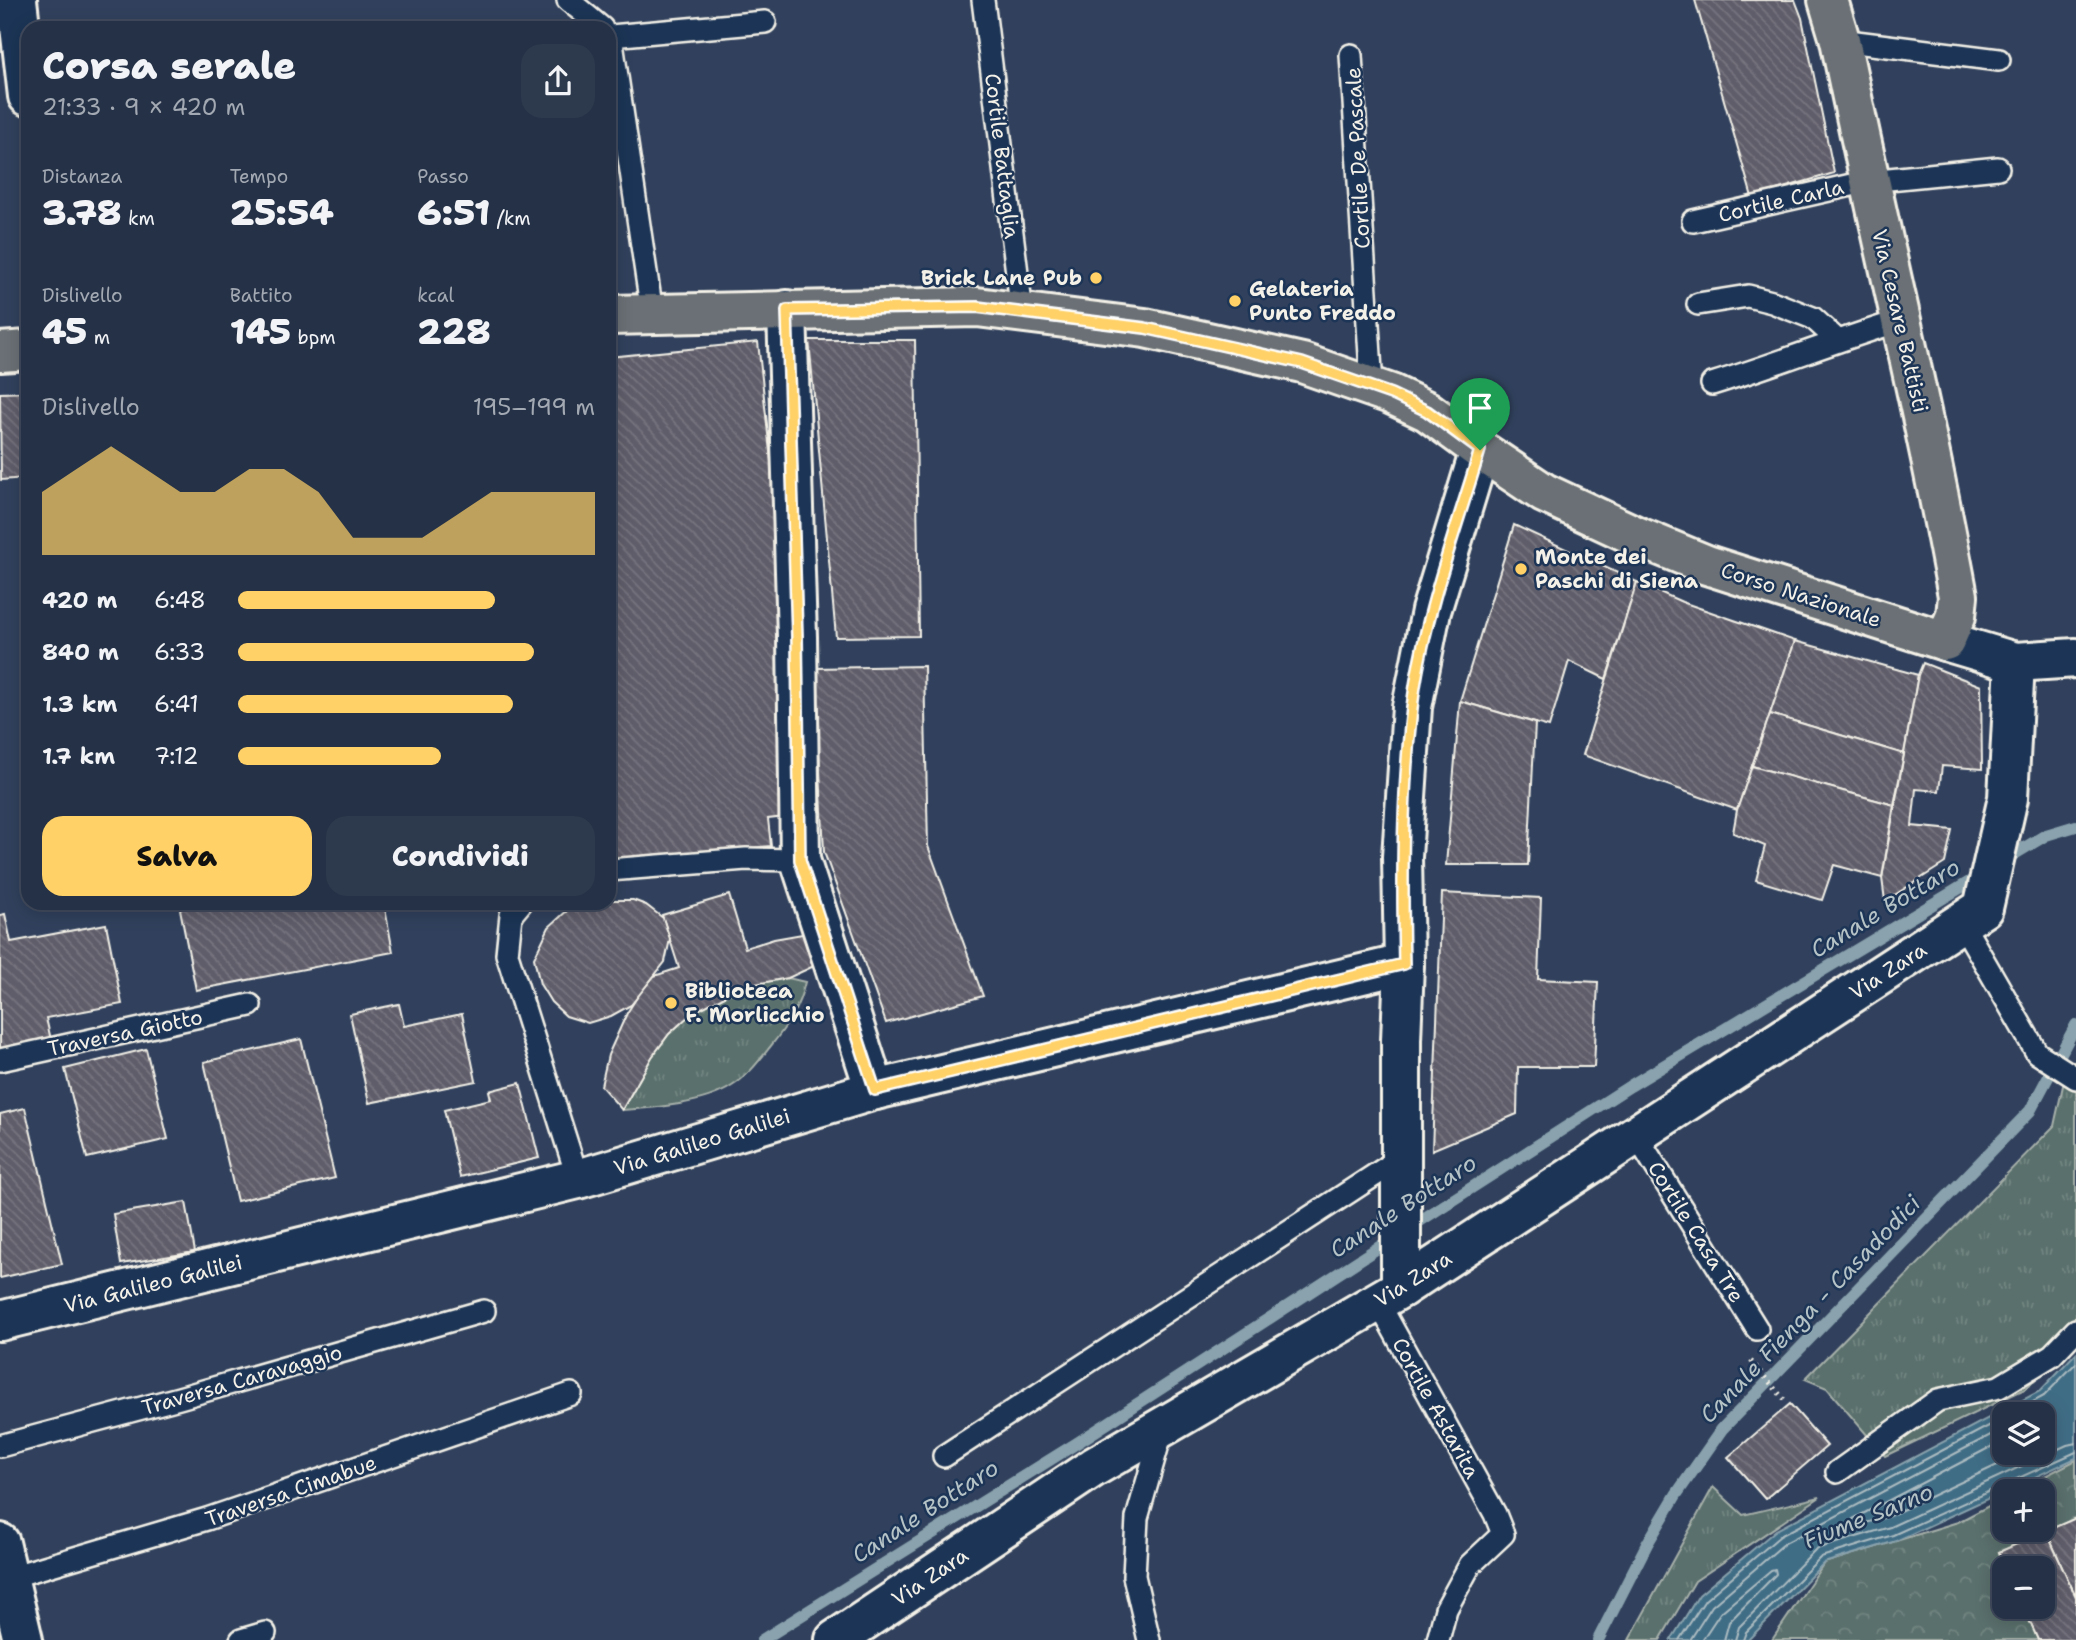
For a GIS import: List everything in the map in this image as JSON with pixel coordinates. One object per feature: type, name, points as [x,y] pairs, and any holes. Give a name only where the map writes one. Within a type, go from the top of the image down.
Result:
[{"type":"main road","name":"Via Cesare Battisti","points":[[1828,0],[1840,40],[1934,468],[1958,596],[1956,616],[1945,641]]},
{"type":"main road","name":"Corso Nazionale","points":[[616,315],[977,307],[1145,328],[1302,363],[1372,387],[1427,411],[1544,493],[1682,555],[1945,641]]},
{"type":"main road","points":[[0,352],[21,350]]},
{"type":"street","points":[[17,0],[21,35]]},
{"type":"street","points":[[787,310],[800,860],[875,1090]]},
{"type":"street","points":[[1389,1295],[1400,1205],[1404,964],[1402,857],[1412,707],[1431,611],[1480,450]]},
{"type":"street","name":"Corso Nazionale","points":[[1945,641],[2015,662],[2076,658]]},
{"type":"street","points":[[1973,915],[2005,816],[2008,798],[2015,662]]},
{"type":"street","name":"Via Zara","points":[[835,1640],[1094,1467],[1389,1295],[1973,915]]},
{"type":"street","name":"Via Galileo Galilei","points":[[0,1321],[578,1179],[875,1090],[1404,964]]},
{"type":"street","points":[[4,1561],[23,1640]]},
{"type":"lane","points":[[568,0],[594,21]]},
{"type":"lane","name":"Cortile Battaglia","points":[[983,0],[1022,313]]},
{"type":"lane","points":[[616,31],[765,22]]},
{"type":"lane","points":[[1840,40],[1998,60]]},
{"type":"lane","name":"Cortile De Pascale","points":[[1351,55],[1372,387]]},
{"type":"lane","points":[[616,88],[652,313]]},
{"type":"lane","name":"Cortile Carla","points":[[1693,221],[1869,181],[1998,168]]},
{"type":"lane","points":[[1698,304],[1748,296],[1772,302],[1813,318],[1837,340]]},
{"type":"lane","points":[[1712,384],[1900,321]]},
{"type":"lane","points":[[616,869],[746,859],[800,860]]},
{"type":"lane","points":[[515,910],[510,915],[507,954],[578,1179]]},
{"type":"lane","points":[[1973,915],[2037,1053],[2076,1078]]},
{"type":"lane","name":"Traversa Giotto","points":[[0,1060],[250,1005]]},
{"type":"lane","name":"Cortile Casa Tre","points":[[1636,1135],[1757,1329]]},
{"type":"lane","points":[[944,1457],[1401,1158]]},
{"type":"lane","name":"Cortile Astarita","points":[[1389,1295],[1503,1534],[1470,1564],[1446,1609],[1438,1640]]},
{"type":"lane","name":"Traversa Caravaggio","points":[[0,1446],[192,1395],[484,1311]]},
{"type":"lane","points":[[1837,1472],[1938,1400],[1998,1387],[2052,1354],[2076,1331]]},
{"type":"lane","name":"Traversa Cimabue","points":[[4,1561],[207,1519],[571,1394]]},
{"type":"lane","points":[[1149,1640],[1134,1576],[1138,1518],[1163,1427]]},
{"type":"lane","points":[[242,1640],[265,1633]]},
{"type":"path","points":[[1748,1359],[1784,1399]]},
{"type":"green space","points":[[788,978],[805,982],[796,1008],[782,1032],[737,1082],[721,1092],[694,1101],[622,1110],[652,1057],[669,1034],[692,1013],[744,986]]},
{"type":"green space","points":[[2064,1081],[2076,1090],[2076,1342],[2025,1389],[1998,1402],[1992,1402],[1992,1405],[1885,1456],[1827,1388],[1805,1379],[2054,1126]]},
{"type":"green space","points":[[2076,1460],[2076,1518],[2055,1527],[2055,1479],[2039,1479]]},
{"type":"green space","points":[[1713,1487],[1743,1515],[1820,1497],[1695,1581],[1660,1640],[1629,1640]]},
{"type":"green space","points":[[1992,1504],[1992,1542],[2022,1542],[1999,1552],[2001,1556],[1992,1556],[1992,1619],[2028,1619],[2038,1640],[1772,1640],[1824,1563],[1958,1522]]},
{"type":"water","name":"Fiume Sarno","points":[[2076,1353],[2076,1458],[2030,1479],[1992,1479],[1992,1497],[1896,1541],[1824,1563],[1748,1640],[1671,1640],[1699,1595],[1776,1530],[1992,1416],[1992,1465],[2055,1465],[2055,1402],[2019,1402],[2040,1391]]},
{"type":"building","points":[[1695,0],[1795,0],[1802,18],[1834,173],[1752,197]]},
{"type":"building","points":[[809,340],[915,340],[919,636],[836,637]]},
{"type":"building","points":[[758,342],[786,599],[785,817],[768,819],[771,846],[616,860],[616,356]]},
{"type":"building","points":[[21,392],[21,478],[1,480],[0,393]]},
{"type":"building","points":[[1514,525],[1637,582],[1606,679],[1569,661],[1549,727],[1460,701]]},
{"type":"building","points":[[1637,582],[1682,602],[1795,641],[1737,810],[1583,755]]},
{"type":"building","points":[[1795,641],[1918,675],[1904,754],[1770,714]]},
{"type":"building","points":[[1923,663],[1981,686],[1982,769],[1942,766],[1939,791],[1916,789],[1912,826],[1952,830],[1945,863],[1885,901],[1882,878],[1918,675]]},
{"type":"building","points":[[924,666],[928,846],[983,996],[886,1023],[824,852],[815,668]]},
{"type":"building","points":[[1460,701],[1535,723],[1528,865],[1446,865]]},
{"type":"building","points":[[1770,714],[1904,754],[1894,805],[1752,766]]},
{"type":"building","points":[[1752,766],[1894,805],[1882,878],[1834,865],[1822,900],[1756,880],[1765,846],[1733,833],[1737,810]]},
{"type":"building","points":[[1442,893],[1541,898],[1538,979],[1598,982],[1594,1067],[1518,1067],[1517,1114],[1432,1150]]},
{"type":"building","name":"Biblioteca F. Morlicchio","points":[[729,895],[745,948],[802,934],[813,942],[816,956],[812,967],[788,978],[744,986],[692,1013],[669,1034],[652,1057],[622,1110],[601,1086],[608,1055],[639,994],[654,976],[679,968],[662,915]]},
{"type":"building","points":[[616,900],[633,900],[646,905],[663,918],[670,939],[665,962],[631,1005],[611,1016],[588,1023],[566,1016],[551,1002],[540,984],[534,958],[549,927],[568,910],[616,910]]},
{"type":"building","points":[[180,910],[385,910],[393,952],[196,990]]},
{"type":"building","points":[[5,914],[11,942],[106,924],[122,1004],[46,1018],[51,1040],[0,1050],[0,915]]},
{"type":"building","points":[[399,1004],[404,1026],[462,1014],[476,1081],[369,1103],[350,1014]]},
{"type":"building","points":[[301,1039],[335,1178],[237,1201],[204,1062]]},
{"type":"building","points":[[146,1049],[168,1139],[87,1158],[65,1069]]},
{"type":"building","points":[[520,1083],[539,1158],[460,1177],[444,1110],[491,1099],[489,1091]]},
{"type":"building","points":[[25,1108],[62,1264],[0,1278],[0,1114]]},
{"type":"building","points":[[186,1202],[195,1252],[121,1264],[113,1214]]},
{"type":"building","points":[[1790,1404],[1827,1446],[1765,1499],[1728,1457]]},
{"type":"building","points":[[2076,1518],[2076,1597],[2051,1542],[2055,1542],[2055,1527]]},
{"type":"building","points":[[2021,1542],[2051,1542],[2076,1597],[2076,1640],[2038,1640],[2029,1619],[2055,1619],[2055,1556],[2001,1556],[1999,1552]]},
{"type":"waterway","name":"Canale Bottaro","points":[[2001,862],[2046,835],[2076,826]]},
{"type":"waterway","name":"Canale Bottaro","points":[[1409,1228],[1630,1086],[1983,874]]},
{"type":"waterway","name":"Canale Fienga - Casadodici","points":[[1598,1640],[1647,1544],[1676,1495],[1722,1429],[2030,1111],[2076,1025]]},
{"type":"waterway","name":"Canale Bottaro","points":[[762,1640],[1077,1443],[1393,1238]]},
{"type":"place","name":"Brick Lane Pub","points":[[1096,278]]},
{"type":"place","name":"Gelateria Punto Freddo","points":[[1235,301]]},
{"type":"place","name":"Monte dei Paschi di Siena","points":[[1521,569]]},
{"type":"place","name":"Biblioteca F. Morlicchio","points":[[671,1003]]},
{"type":"route","points":[[977,307],[1145,328],[1302,363],[1391,394],[1427,411],[1480,450],[1431,611],[1412,707],[1402,857],[1404,964],[875,1090],[800,860],[797,637],[787,310],[977,307]]}]
